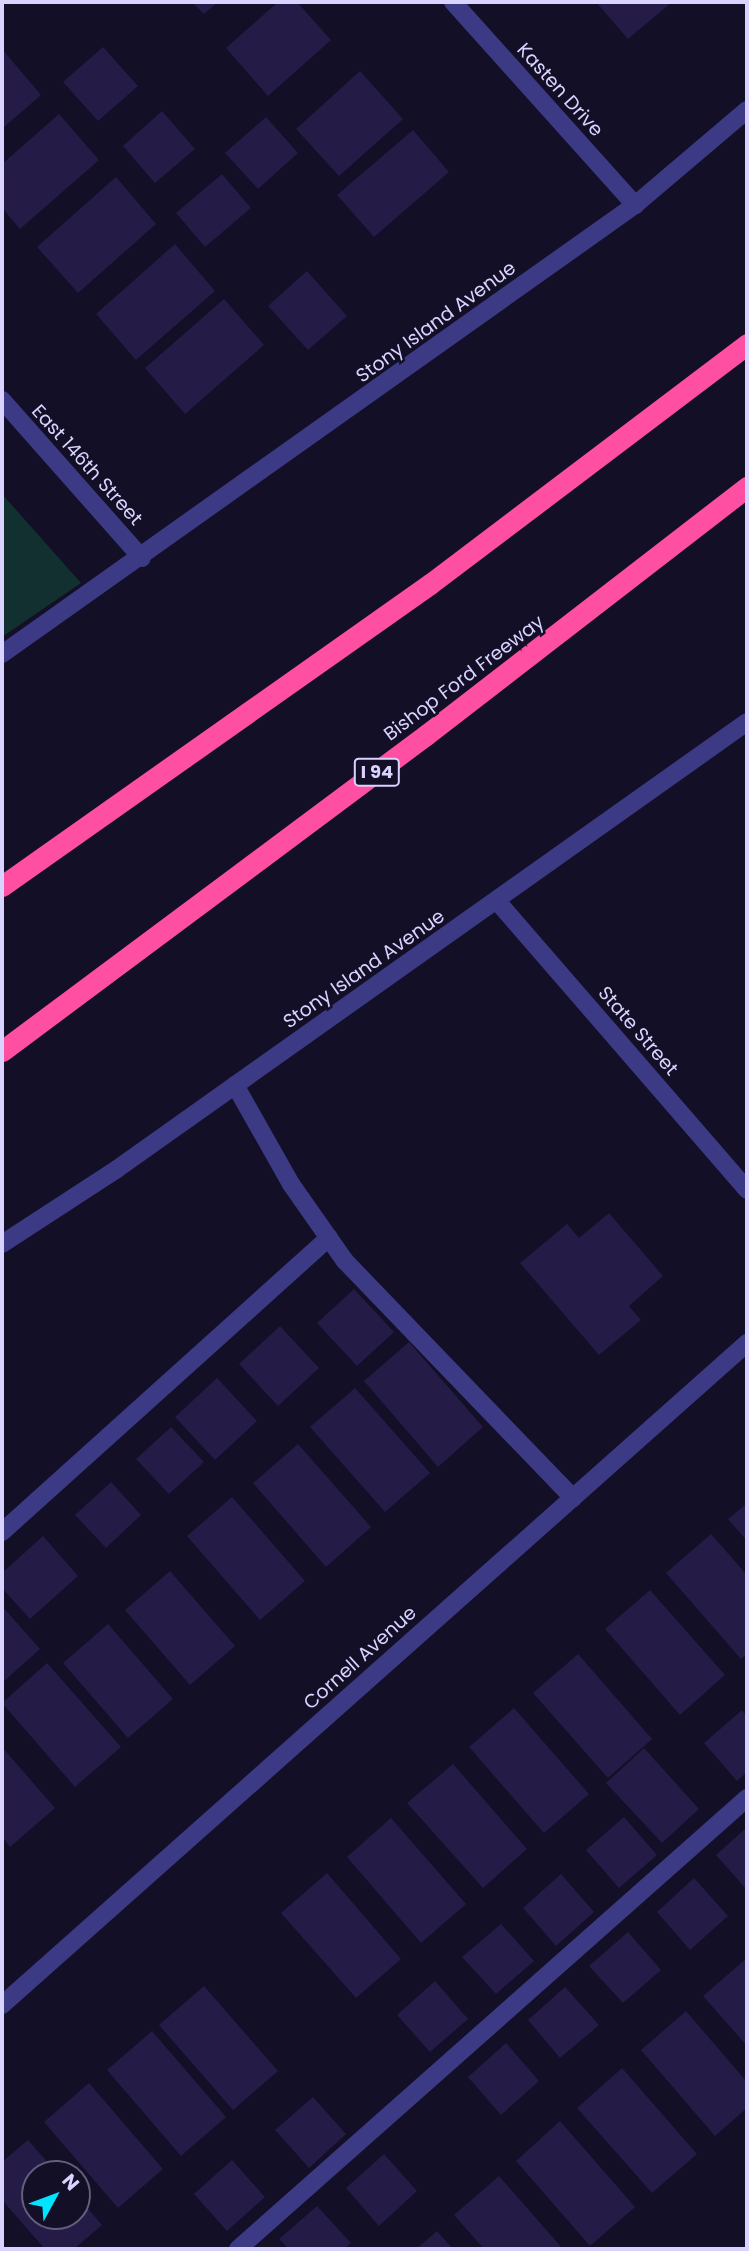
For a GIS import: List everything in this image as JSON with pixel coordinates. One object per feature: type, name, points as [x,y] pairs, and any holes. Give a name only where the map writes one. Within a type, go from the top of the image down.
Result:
[{"type":"highway","points":[[2,886],[430,584],[747,344]]},
{"type":"highway","name":"Bishop Ford Freeway","points":[[2,1051],[426,735],[747,487]]},
{"type":"street","name":"Kasten Drive","points":[[453,2],[635,205]]},
{"type":"street","name":"Stony Island Avenue","points":[[2,653],[142,558],[635,205],[747,110]]},
{"type":"street","name":"East 146th Street","points":[[2,400],[142,558]]},
{"type":"street","name":"Stony Island Avenue","points":[[2,1244],[235,1085],[747,722]]},
{"type":"street","name":"State Street","points":[[497,901],[747,1189]]},
{"type":"street","points":[[235,1085],[291,1184],[345,1261],[573,1498]]},
{"type":"street","points":[[2,1532],[328,1238]]},
{"type":"street","name":"Cornell Avenue","points":[[2,2005],[747,1343]]},
{"type":"street","points":[[238,2249],[747,1798]]},
{"type":"green space","points":[[2,494],[81,583],[2,637]]},
{"type":"building","points":[[192,2],[218,2],[204,14]]},
{"type":"building","points":[[278,2],[297,2],[331,40],[268,96],[226,48]]},
{"type":"building","points":[[596,2],[672,2],[628,39]]},
{"type":"building","points":[[103,47],[138,86],[98,121],[63,82]]},
{"type":"building","points":[[2,49],[41,95],[2,129]]},
{"type":"building","points":[[360,71],[403,119],[339,176],[296,129]]},
{"type":"building","points":[[162,111],[195,149],[155,183],[123,146]]},
{"type":"building","points":[[59,114],[99,160],[20,229],[2,208],[2,164]]},
{"type":"building","points":[[266,117],[298,153],[258,189],[225,153]]},
{"type":"building","points":[[413,130],[449,172],[374,237],[337,195]]},
{"type":"building","points":[[222,174],[251,208],[205,247],[176,213]]},
{"type":"building","points":[[116,177],[156,224],[78,293],[37,247]]},
{"type":"building","points":[[175,244],[215,291],[136,360],[96,314]]},
{"type":"building","points":[[307,271],[347,316],[308,350],[268,306]]},
{"type":"building","points":[[224,299],[264,345],[185,414],[145,368]]},
{"type":"building","points":[[609,1213],[663,1276],[629,1306],[641,1320],[599,1355],[520,1263],[567,1224],[579,1238]]},
{"type":"building","points":[[354,1289],[394,1332],[357,1366],[317,1323]]},
{"type":"building","points":[[280,1326],[319,1368],[278,1406],[239,1364]]},
{"type":"building","points":[[409,1342],[483,1427],[438,1467],[364,1381]]},
{"type":"building","points":[[217,1378],[257,1421],[215,1460],[175,1417]]},
{"type":"building","points":[[355,1388],[430,1473],[385,1512],[310,1427]]},
{"type":"building","points":[[171,1427],[204,1462],[169,1494],[136,1459]]},
{"type":"building","points":[[298,1444],[371,1527],[326,1567],[253,1483]]},
{"type":"building","points":[[111,1482],[141,1515],[106,1548],[75,1515]]},
{"type":"building","points":[[232,1497],[305,1581],[260,1620],[187,1536]]},
{"type":"building","points":[[747,1503],[747,1541],[728,1519]]},
{"type":"building","points":[[711,1534],[747,1575],[747,1654],[741,1659],[666,1573]]},
{"type":"building","points":[[43,1536],[78,1576],[30,1619],[2,1588],[2,1573]]},
{"type":"building","points":[[170,1571],[235,1646],[190,1685],[125,1610]]},
{"type":"building","points":[[650,1590],[725,1675],[680,1715],[605,1629]]},
{"type":"building","points":[[2,1606],[40,1649],[2,1683]]},
{"type":"building","points":[[108,1624],[173,1699],[128,1738],[63,1663]]},
{"type":"building","points":[[578,1654],[652,1739],[608,1778],[533,1693]]},
{"type":"building","points":[[47,1663],[121,1747],[75,1787],[2,1703]]},
{"type":"building","points":[[514,1708],[589,1794],[544,1833],[469,1747]]},
{"type":"building","points":[[742,1710],[747,1716],[747,1772],[737,1781],[704,1743]]},
{"type":"building","points":[[2,1747],[55,1808],[10,1847],[2,1837]]},
{"type":"building","points":[[644,1748],[699,1809],[662,1843],[606,1783]]},
{"type":"building","points":[[453,1764],[527,1849],[483,1888],[407,1803]]},
{"type":"building","points":[[624,1817],[657,1855],[619,1888],[586,1850]]},
{"type":"building","points":[[391,1818],[466,1904],[421,1943],[347,1857]]},
{"type":"building","points":[[747,1827],[747,1890],[716,1855]]},
{"type":"building","points":[[327,1873],[401,1959],[356,1998],[281,1913]]},
{"type":"building","points":[[561,1874],[594,1912],[556,1946],[523,1908]]},
{"type":"building","points":[[694,1878],[728,1916],[690,1950],[657,1912]]},
{"type":"building","points":[[501,1924],[534,1961],[496,1994],[462,1957]]},
{"type":"building","points":[[628,1932],[661,1970],[623,2003],[589,1966]]},
{"type":"building","points":[[747,1958],[747,2046],[703,1996]]},
{"type":"building","points":[[435,1981],[468,2019],[430,2052],[397,2015]]},
{"type":"building","points":[[204,1986],[278,2071],[233,2110],[159,2025]]},
{"type":"building","points":[[565,1987],[599,2025],[560,2058],[528,2020]]},
{"type":"building","points":[[686,2011],[747,2082],[747,2108],[715,2136],[641,2050]]},
{"type":"building","points":[[152,2031],[226,2117],[181,2156],[107,2070]]},
{"type":"building","points":[[506,2043],[539,2081],[501,2115],[468,2077]]},
{"type":"building","points":[[622,2068],[697,2154],[652,2193],[577,2108]]},
{"type":"building","points":[[89,2083],[163,2169],[118,2208],[91,2177],[91,2160],[77,2160],[44,2122]]},
{"type":"building","points":[[313,2097],[346,2134],[309,2168],[275,2130]]},
{"type":"building","points":[[560,2121],[635,2207],[590,2246],[516,2161]]},
{"type":"building","points":[[28,2140],[46,2160],[21,2160],[21,2222],[2,2200],[2,2162]]},
{"type":"building","points":[[384,2154],[417,2191],[379,2226],[346,2188]]},
{"type":"building","points":[[232,2160],[265,2197],[227,2231],[194,2194]]},
{"type":"building","points":[[499,2176],[563,2249],[484,2249],[454,2215]]},
{"type":"building","points":[[317,2206],[351,2243],[344,2249],[289,2249],[279,2239]]},
{"type":"building","points":[[91,2212],[102,2225],[74,2249],[45,2249],[28,2230],[91,2230]]},
{"type":"building","points":[[437,2231],[453,2249],[416,2249]]}]
